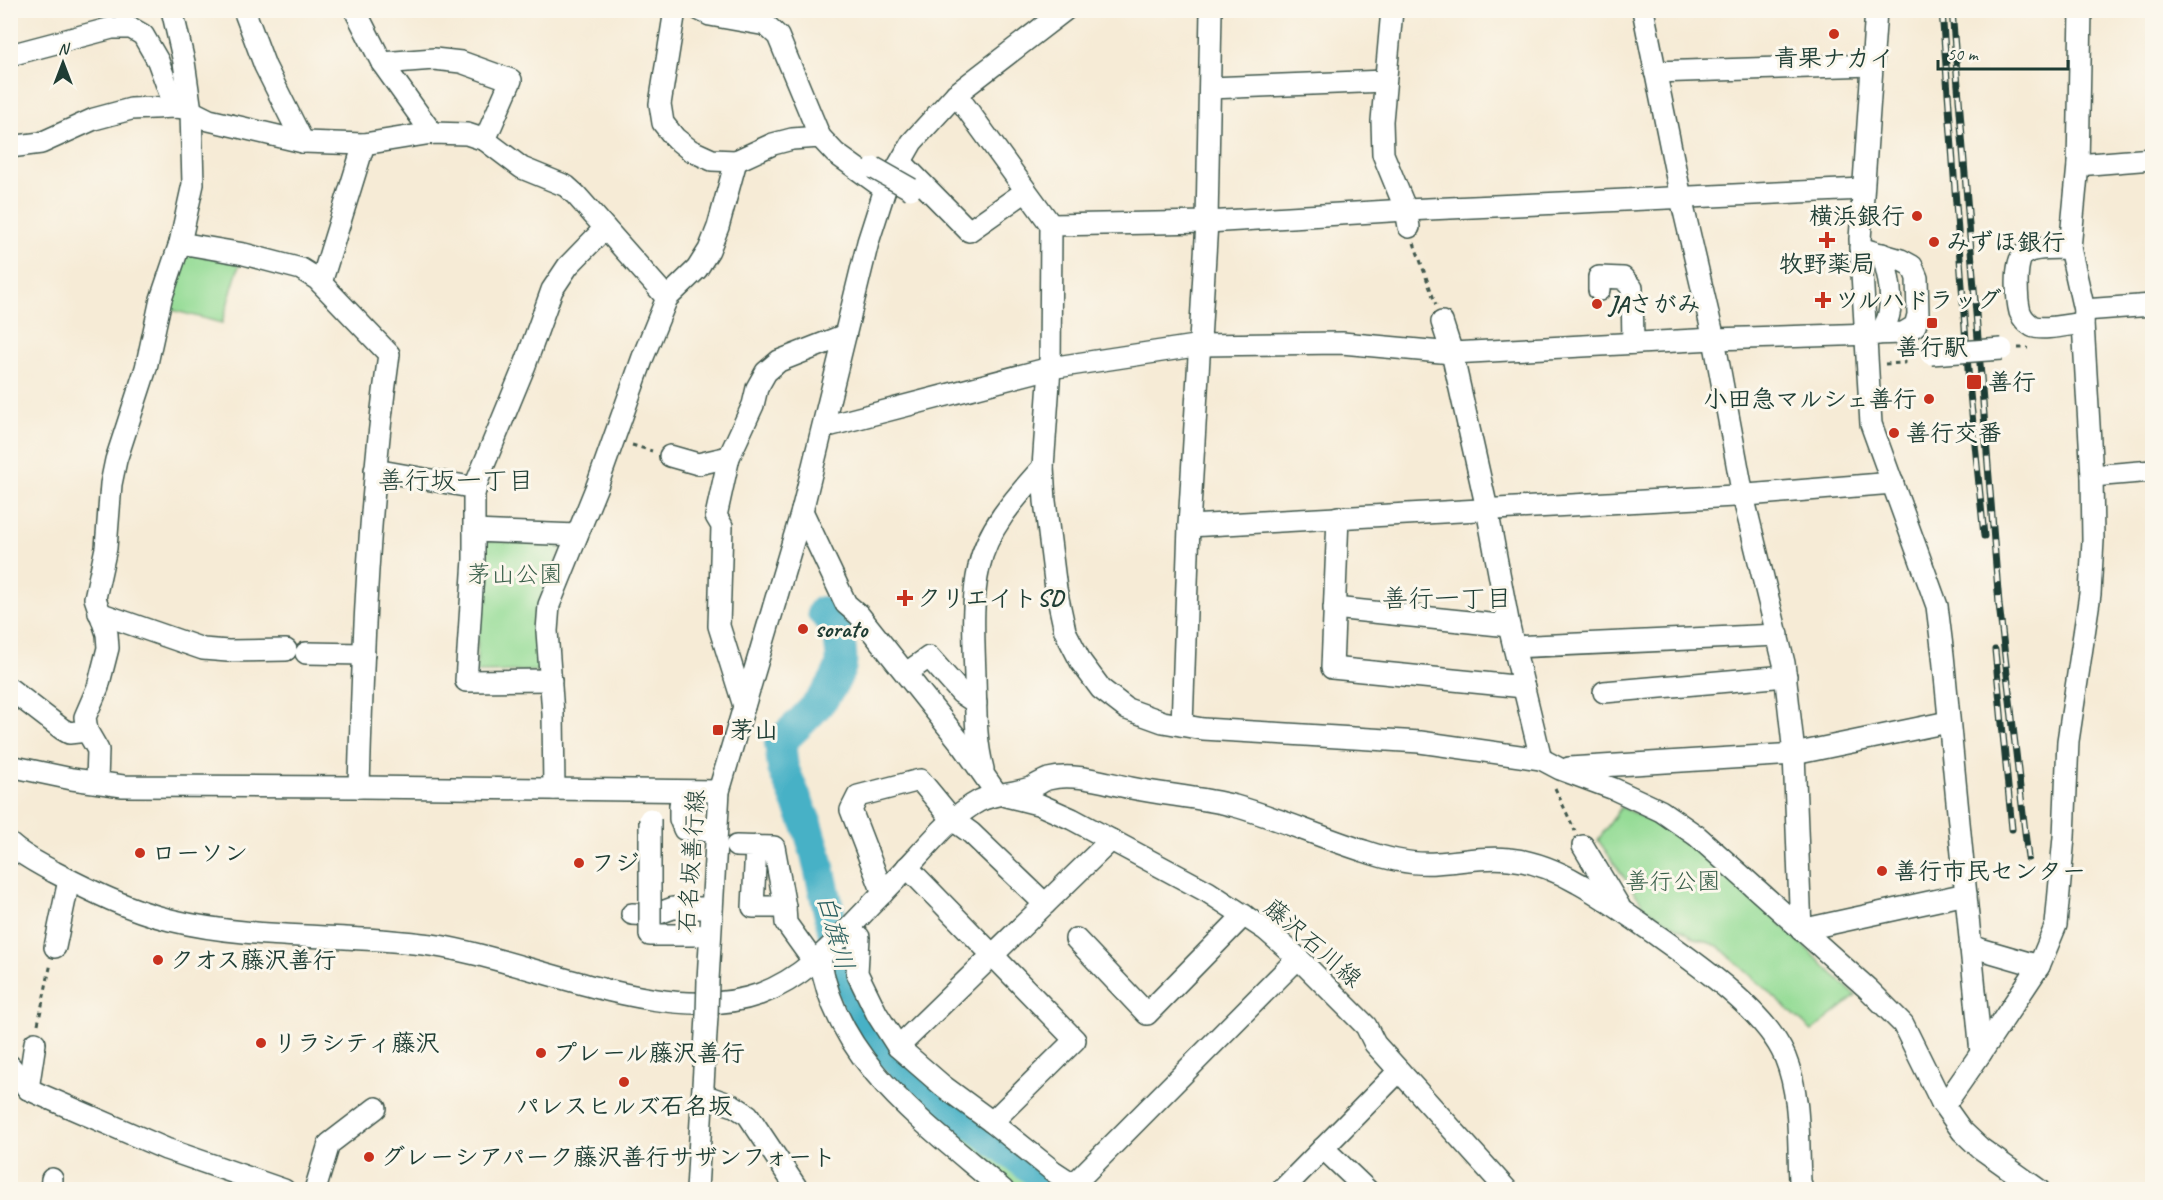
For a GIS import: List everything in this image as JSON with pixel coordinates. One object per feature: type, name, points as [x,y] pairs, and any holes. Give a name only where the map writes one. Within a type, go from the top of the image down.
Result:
[{"type":"street","points":[[97,782],[98,750],[87,732],[85,717],[98,687],[108,648],[107,634],[95,598],[106,548],[111,484],[116,460],[144,377],[161,298],[180,243],[193,184],[183,109],[184,62],[172,10]]},
{"type":"street","points":[[244,10],[265,66],[303,142]]},
{"type":"street","points":[[355,10],[382,63],[432,133]]},
{"type":"street","points":[[675,10],[660,104],[663,123],[690,150],[712,160],[736,161],[773,144],[792,139],[820,137]]},
{"type":"street","points":[[700,10],[710,15],[766,25],[778,36],[820,137],[835,153],[901,191]]},
{"type":"street","name":"石名坂善行線","points":[[697,1190],[718,791],[802,511],[868,242],[901,191],[901,162],[912,142],[956,94],[1065,10]]},
{"type":"street","points":[[1182,725],[1189,526],[1201,345],[1206,222],[1211,10]]},
{"type":"street","points":[[1392,10],[1382,121],[1383,154],[1407,218]]},
{"type":"street","points":[[1643,10],[1681,198],[1714,339],[1743,496],[1786,676],[1794,754],[1801,930]]},
{"type":"street","points":[[1876,10],[1860,248],[1872,334],[1871,424],[1937,606],[1981,1053]]},
{"type":"street","points":[[1942,1103],[1950,1096],[1981,1053],[2038,966],[2055,925],[2061,879],[2068,741],[2090,594],[2093,540],[2092,476],[2083,316],[2070,248],[2078,165],[2081,10]]},
{"type":"street","points":[[10,55],[112,28],[131,28],[143,35],[183,109]]},
{"type":"street","points":[[382,63],[434,59],[461,62],[511,81],[485,140]]},
{"type":"street","points":[[1655,72],[1872,65]]},
{"type":"street","points":[[1210,88],[1385,81]]},
{"type":"street","points":[[956,94],[1051,225],[1050,368],[1043,467],[1056,589],[1065,631],[1080,662],[1101,689],[1127,709],[1163,722],[1203,729],[1420,742],[1550,764],[1614,789],[1661,811],[1697,836],[1868,988],[1903,1024],[1942,1103],[1956,1125],[1974,1142],[2039,1190]]},
{"type":"street","points":[[10,147],[41,143],[94,119],[131,109],[183,109],[209,120],[303,142],[364,144],[432,133],[466,134],[485,140],[522,168],[566,186],[667,298]]},
{"type":"street","points":[[321,283],[364,144]]},
{"type":"street","points":[[2078,165],[2152,159]]},
{"type":"street","points":[[554,789],[551,680],[547,631],[549,605],[667,298],[697,269],[709,250],[718,227],[736,161]]},
{"type":"street","points":[[901,162],[969,231],[1026,191]]},
{"type":"street","points":[[874,168],[901,191]]},
{"type":"street","points":[[1051,225],[1407,218],[1681,198],[1863,189]]},
{"type":"street","points":[[551,680],[466,681],[472,606],[474,502],[484,463],[525,365],[552,291],[568,266],[605,228]]},
{"type":"street","points":[[180,243],[244,254],[310,273],[389,354],[375,470],[359,786]]},
{"type":"street","points":[[824,427],[1050,368],[1201,345],[1342,343],[1452,353],[1714,339],[1903,333],[1915,326],[1918,315],[1917,278],[1912,266],[1901,260],[1860,248]]},
{"type":"street","points":[[2070,248],[2034,250],[2025,253],[2019,259],[2017,267],[2020,310],[2024,319],[2032,326],[2040,327],[2083,316],[2152,305]]},
{"type":"street","points":[[1872,334],[1886,326],[1890,316],[1888,272],[1882,254]]},
{"type":"street","points":[[1599,291],[1599,277],[1623,278],[1632,288],[1633,344]]},
{"type":"street","points":[[1443,322],[1487,508],[1524,687],[1550,764]]},
{"type":"street","points":[[744,706],[719,626],[722,526],[716,516],[729,457],[753,405],[757,388],[765,372],[779,361],[845,334]]},
{"type":"street","points":[[1931,354],[2011,349]]},
{"type":"street","points":[[670,456],[698,464],[729,457]]},
{"type":"street","points":[[994,791],[984,772],[978,749],[974,631],[979,565],[992,534],[1012,501],[1043,467]]},
{"type":"street","points":[[375,470],[476,488]]},
{"type":"street","points":[[2092,476],[2152,471]]},
{"type":"street","points":[[1189,526],[1487,508],[1743,496],[1893,483]]},
{"type":"street","points":[[802,511],[846,604],[859,615],[964,747],[994,791]]},
{"type":"street","points":[[1338,517],[1332,668],[1524,687]]},
{"type":"street","points":[[474,531],[576,535]]},
{"type":"street","points":[[1334,609],[1512,637],[1778,635]]},
{"type":"street","points":[[99,613],[203,649],[364,654]]},
{"type":"street","points":[[921,663],[976,703]]},
{"type":"street","points":[[1604,692],[1786,676]]},
{"type":"street","points":[[10,689],[69,733],[87,732]]},
{"type":"street","points":[[1550,764],[1794,754],[1948,722]]},
{"type":"street","points":[[12,773],[123,786],[359,786],[718,791]]},
{"type":"street","points":[[10,844],[21,854],[121,905],[166,919],[206,928],[430,945],[468,952],[616,992],[687,1003],[731,1002],[762,993],[791,979],[850,937],[883,893],[953,820],[994,791],[1028,789],[1048,779],[1077,777],[1232,805],[1369,853],[1400,861],[1430,864],[1478,858],[1509,858],[1539,865],[1576,882],[1622,911],[1688,958],[1735,996],[1764,1024],[1783,1052],[1794,1083],[1802,1190]]},
{"type":"street","points":[[883,893],[851,810],[858,796],[920,780],[953,820],[971,833],[1045,904]]},
{"type":"street","name":"藤沢石川線","points":[[994,791],[1038,804],[1072,819],[1208,892],[1266,930],[1298,958],[1366,1026],[1375,1044],[1506,1190]]},
{"type":"street","points":[[680,805],[680,819],[684,829],[702,830]]},
{"type":"street","points":[[650,819],[650,935],[697,935]]},
{"type":"street","points":[[898,1047],[1111,840]]},
{"type":"street","points":[[785,907],[753,907],[746,846],[774,847],[785,907],[786,923],[817,960],[839,1021],[857,1051],[901,1101],[1003,1190]]},
{"type":"street","points":[[1583,846],[1622,911]]},
{"type":"street","points":[[907,867],[1075,1040],[992,1122]]},
{"type":"street","points":[[55,947],[69,880]]},
{"type":"street","points":[[1801,930],[1966,894]]},
{"type":"street","points":[[632,914],[654,915],[673,908],[712,908]]},
{"type":"street","points":[[1076,939],[1147,1014],[1244,915]]},
{"type":"street","points":[[850,937],[857,974],[877,1014],[898,1047],[943,1086],[1077,1187],[1298,958]]},
{"type":"street","points":[[1970,945],[2038,966]]},
{"type":"street","points":[[28,1089],[34,1043]]},
{"type":"street","points":[[10,1066],[28,1089],[166,1149],[284,1190]]},
{"type":"street","points":[[1282,1190],[1399,1071]]},
{"type":"street","points":[[702,1095],[734,1106],[748,1115],[798,1190]]},
{"type":"street","points":[[315,1190],[329,1144],[376,1108]]},
{"type":"street","points":[[1323,1148],[1367,1190]]},
{"type":"path","points":[[1407,218],[1443,322]]},
{"type":"path","points":[[2011,349],[2028,348]]},
{"type":"path","points":[[1882,364],[1905,363],[1905,355],[1909,355]]},
{"type":"path","points":[[613,439],[670,456]]},
{"type":"path","points":[[1550,764],[1583,846]]},
{"type":"path","points":[[34,1043],[55,947]]},
{"type":"green space","points":[[186,253],[240,262],[222,323],[168,309]]},
{"type":"green space","name":"茅山公園","points":[[483,541],[564,543],[539,604],[541,671],[476,672]]},
{"type":"green space","name":"善行公園","points":[[1621,807],[1673,832],[1747,891],[1856,996],[1812,1031],[1718,946],[1695,938],[1646,909],[1598,840]]},
{"type":"green space","points":[[836,962],[860,1020],[884,1057],[918,1090],[1048,1189],[1018,1189],[904,1094],[866,1047],[848,1018],[830,966]]},
{"type":"waterway","name":"白旗川","points":[[823,612],[832,622],[838,634],[841,654],[840,668],[821,700],[780,742],[783,768],[808,827],[816,854],[845,973],[864,1017],[889,1053],[922,1086],[1045,1178],[1066,1190]]},
{"type":"railway","points":[[1942,10],[1969,383],[1984,536]]},
{"type":"railway","points":[[1952,10],[1999,604],[2028,858]]},
{"type":"railway","points":[[1995,650],[2012,829]]},
{"type":"place","name":"青果ナカイ","points":[[1834,34]]},
{"type":"place","name":"横浜銀行","points":[[1917,216]]},
{"type":"place","name":"牧野薬局","points":[[1827,240]]},
{"type":"place","name":"みずほ銀行","points":[[1934,242]]},
{"type":"place","name":"ツルハドラッグ","points":[[1823,300]]},
{"type":"place","name":"JAさがみ","points":[[1597,304]]},
{"type":"place","name":"善行駅","points":[[1932,323]]},
{"type":"place","name":"善行","points":[[1974,382]]},
{"type":"place","name":"小田急マルシェ善行","points":[[1929,399]]},
{"type":"place","name":"善行交番","points":[[1894,433]]},
{"type":"place","name":"クリエイトSD","points":[[905,598]]},
{"type":"place","name":"sorato","points":[[803,629]]},
{"type":"place","name":"茅山","points":[[718,730]]},
{"type":"place","name":"ローソン","points":[[140,853]]},
{"type":"place","name":"フジ","points":[[579,863]]},
{"type":"place","name":"善行市民センター","points":[[1882,871]]},
{"type":"place","name":"クオス藤沢善行","points":[[158,960]]},
{"type":"place","name":"リラシティ藤沢","points":[[261,1043]]},
{"type":"place","name":"プレール藤沢善行","points":[[541,1053]]},
{"type":"place","name":"パレスヒルズ石名坂","points":[[624,1082]]},
{"type":"place","name":"グレーシアパーク藤沢善行サザンフォート","points":[[369,1157]]},
{"type":"district","name":"善行坂一丁目","points":[[456,480]]},
{"type":"district","name":"善行一丁目","points":[[1447,598]]}]
